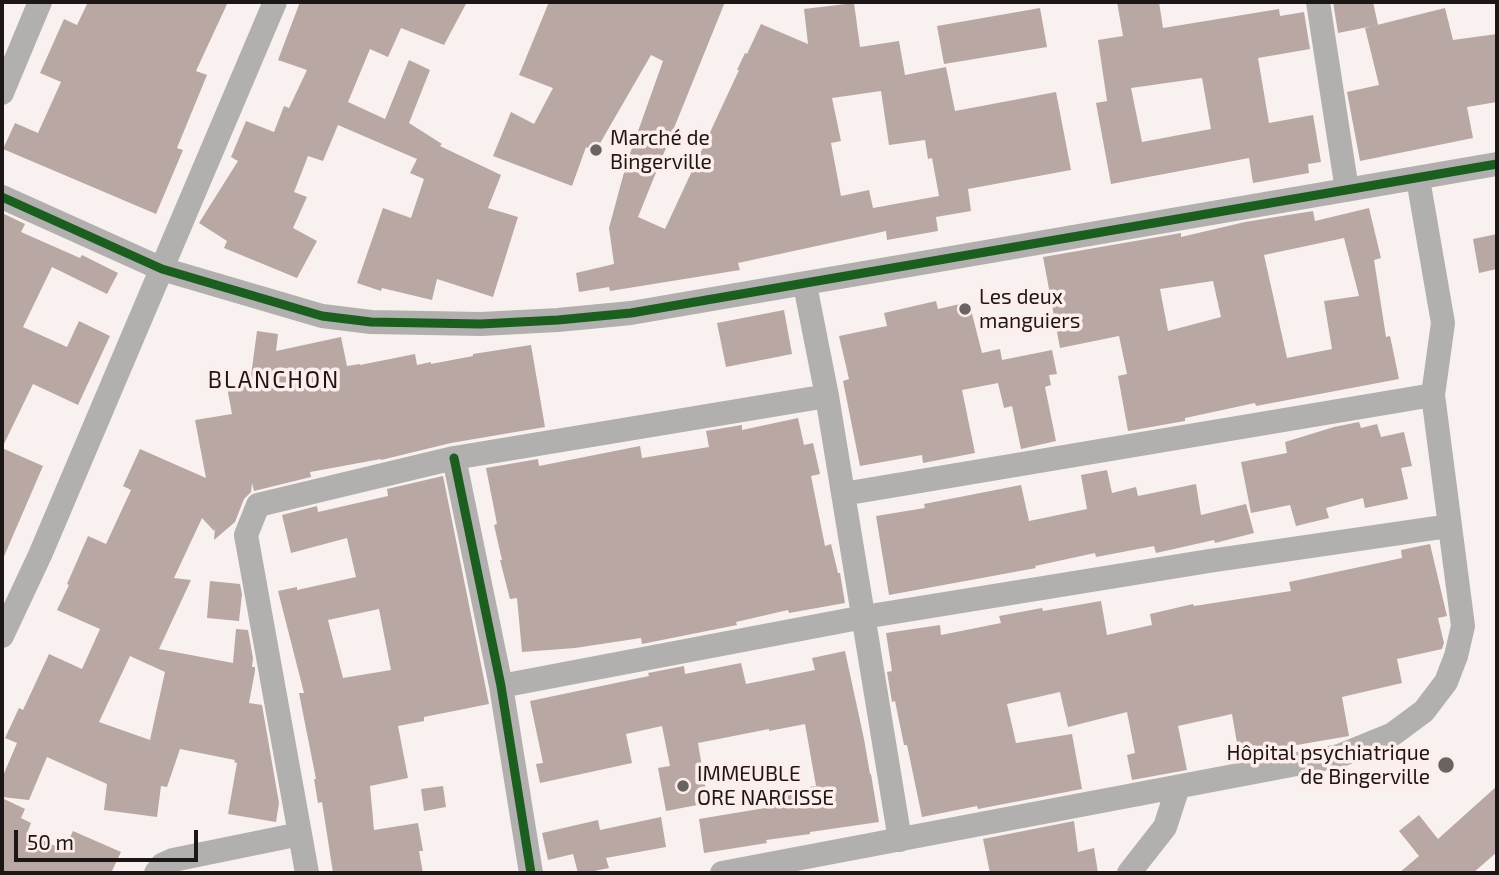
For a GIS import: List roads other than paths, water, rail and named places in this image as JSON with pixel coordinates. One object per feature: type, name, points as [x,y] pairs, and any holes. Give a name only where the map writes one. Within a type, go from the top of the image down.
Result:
[{"type":"street","points":[[2,93],[40,2]]},
{"type":"street","points":[[2,636],[40,555],[275,2]]},
{"type":"street","points":[[1318,2],[1347,190]]},
{"type":"street","points":[[2,197],[162,269],[322,316],[370,322],[481,324],[631,313],[1497,164]]},
{"type":"street","points":[[722,873],[1339,756],[1393,734],[1424,711],[1446,682],[1463,626],[1433,395],[1443,323],[1418,178]]},
{"type":"street","points":[[805,285],[827,397],[900,840]]},
{"type":"street","points":[[843,494],[1433,395]]},
{"type":"street","points":[[307,873],[246,535],[258,505],[454,458],[827,397]]},
{"type":"street","points":[[454,458],[501,686],[531,873]]},
{"type":"street","points":[[501,686],[864,617],[1200,562],[1449,526]]},
{"type":"street","points":[[1129,873],[1165,827],[1178,787]]},
{"type":"street","points":[[156,873],[162,865],[173,860],[300,834]]},
{"type":"place","name":"Marché de Bingerville","points":[[596,150]]},
{"type":"place","name":"Les deux manguiers","points":[[965,309]]},
{"type":"place","name":"Hôpital psychiatrique de Bingerville","points":[[1446,765]]},
{"type":"place","name":"IMMEUBLE ORE NARCISSE","points":[[683,786]]},
{"type":"district","name":"BLANCHON","points":[[274,380]]}]
